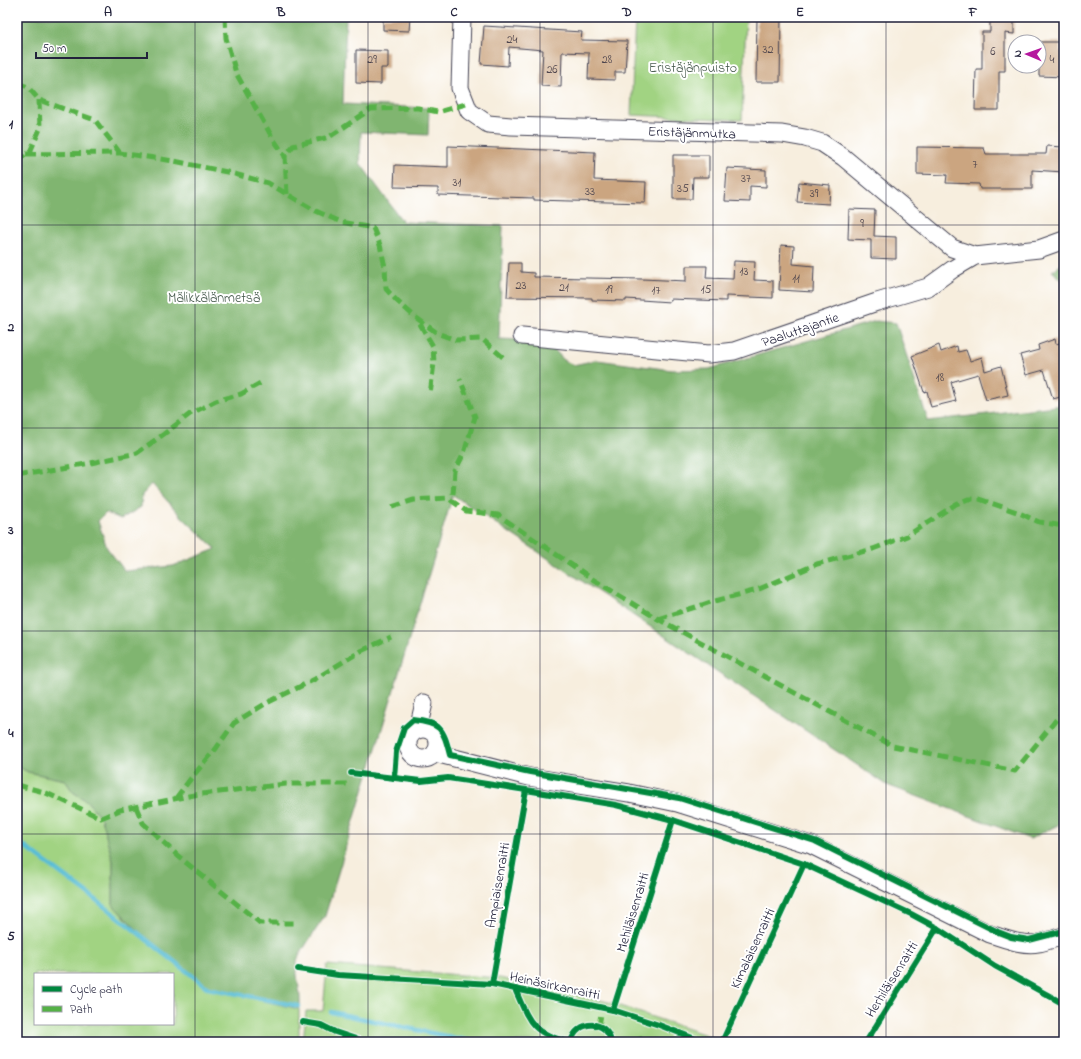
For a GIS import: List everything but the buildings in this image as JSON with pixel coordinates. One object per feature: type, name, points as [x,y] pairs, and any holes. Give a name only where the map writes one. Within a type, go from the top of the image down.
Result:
[{"type":"street","name":"Eristäjänmutka","points":[[462,17],[460,88],[469,111],[488,124],[519,127],[782,134],[805,138],[822,143],[843,157],[952,248],[975,256]]},
{"type":"street","name":"Paaluttajantie","points":[[522,336],[709,354],[734,351],[877,302],[928,287],[953,269],[975,256],[1028,251],[1039,249],[1064,240]]},
{"type":"street","points":[[418,729],[424,703]]},
{"type":"street","points":[[418,729],[428,729],[436,736],[438,745],[435,753],[425,759],[415,757],[411,754],[407,744],[408,739],[414,731],[418,729]]},
{"type":"street","points":[[435,753],[529,777],[629,793],[677,803],[811,845],[990,934],[1004,939],[1023,943],[1039,943],[1064,936]]},
{"type":"green space","name":"Mälikkälänmetsä","points":[[17,17],[346,17],[343,104],[429,108],[428,135],[361,132],[360,163],[403,222],[503,226],[499,339],[546,341],[564,360],[573,365],[597,360],[672,370],[709,369],[876,321],[896,323],[928,421],[1064,405],[1064,822],[1030,839],[887,785],[453,495],[325,916],[297,961],[300,1005],[208,988],[147,940],[113,905],[113,861],[101,818],[87,801],[73,792],[65,780],[28,772],[17,766]],"holes":[[[152,484],[181,516],[216,549],[173,566],[125,571],[107,548],[98,521],[106,513],[121,519],[141,507],[142,495]]]},
{"type":"green space","name":"Eristäjänpuisto","points":[[671,17],[746,17],[742,120],[631,115],[635,18],[668,19]]},
{"type":"green space","points":[[1064,263],[1064,282],[1052,271]]},
{"type":"green space","points":[[17,766],[28,772],[65,780],[73,792],[87,801],[101,818],[113,861],[113,905],[147,940],[208,988],[299,1009],[299,1042],[17,1042]]},
{"type":"green space","points":[[327,965],[500,978],[608,1002],[727,1042],[303,1042],[306,1011],[323,1011]]},
{"type":"waterway","points":[[17,841],[86,892],[208,988],[299,1006]]},
{"type":"waterway","points":[[331,1012],[474,1042]]},
{"type":"marked path","points":[[225,17],[226,38],[236,73],[272,137],[285,156]]},
{"type":"marked path","points":[[17,83],[28,87],[39,100],[95,120],[120,153]]},
{"type":"marked path","points":[[17,161],[30,152],[40,129],[39,100]]},
{"type":"marked path","points":[[287,194],[285,156],[293,146],[329,137],[371,109],[418,108],[438,112],[466,104]]},
{"type":"marked path","points":[[26,154],[120,153],[174,161],[227,172],[268,183],[316,211],[341,222],[373,228],[380,245],[385,267],[386,289],[397,301],[437,333],[456,340],[482,339],[505,359]]},
{"type":"marked path","points":[[420,324],[433,346],[434,363],[430,395]]},
{"type":"marked path","points":[[453,494],[455,471],[464,453],[475,417],[460,379]]},
{"type":"marked path","points":[[17,476],[137,453],[190,414],[216,401],[241,394],[264,381]]},
{"type":"marked path","points":[[392,507],[414,500],[448,498],[466,511],[498,515],[594,580],[658,619],[893,746],[1015,771],[1064,710]]},
{"type":"marked path","points":[[658,619],[711,602],[757,590],[817,564],[873,549],[907,536],[956,504],[968,499],[979,499],[1017,512],[1039,522],[1064,526]]},
{"type":"marked path","points":[[176,798],[215,750],[234,723],[265,704],[315,679],[361,651],[391,637]]},
{"type":"marked path","points":[[17,785],[44,792],[101,818],[120,810],[194,795],[286,784],[349,784]]},
{"type":"marked path","points":[[136,807],[143,823],[178,856],[260,923],[296,923]]},
{"type":"marked path","points":[[599,1026],[602,1008]]},
{"type":"marked path","points":[[633,1042],[643,1038],[669,1042]]},
{"type":"cycle path","points":[[394,778],[396,752],[404,728],[413,720],[422,721],[435,725],[439,728],[443,733],[450,755],[530,772],[679,798],[815,841],[998,932],[1011,937],[1029,940],[1064,931]]},
{"type":"cycle path","points":[[351,773],[421,781],[448,778],[616,805],[673,820],[804,864],[911,914],[937,928],[995,966],[1064,1004]]},
{"type":"cycle path","name":"Ampiaisenraitti","points":[[492,984],[526,790]]},
{"type":"cycle path","name":"Mehiläisenraitti","points":[[613,1010],[673,820]]},
{"type":"cycle path","name":"Kimalaisenraitti","points":[[722,1042],[804,864]]},
{"type":"cycle path","name":"Herhiläisenraitti","points":[[866,1042],[937,928]]},
{"type":"cycle path","name":"Heinäsirkanraitti","points":[[298,969],[338,975],[492,984],[613,1010],[659,1025],[703,1042]]},
{"type":"cycle path","name":"Heinäsirkanraitti","points":[[515,989],[524,1010],[533,1024],[546,1034],[568,1042]]},
{"type":"cycle path","points":[[303,1022],[321,1025],[335,1032],[365,1042]]},
{"type":"cycle path","points":[[571,1042],[574,1034],[579,1029],[592,1025],[604,1029],[611,1042]]}]
